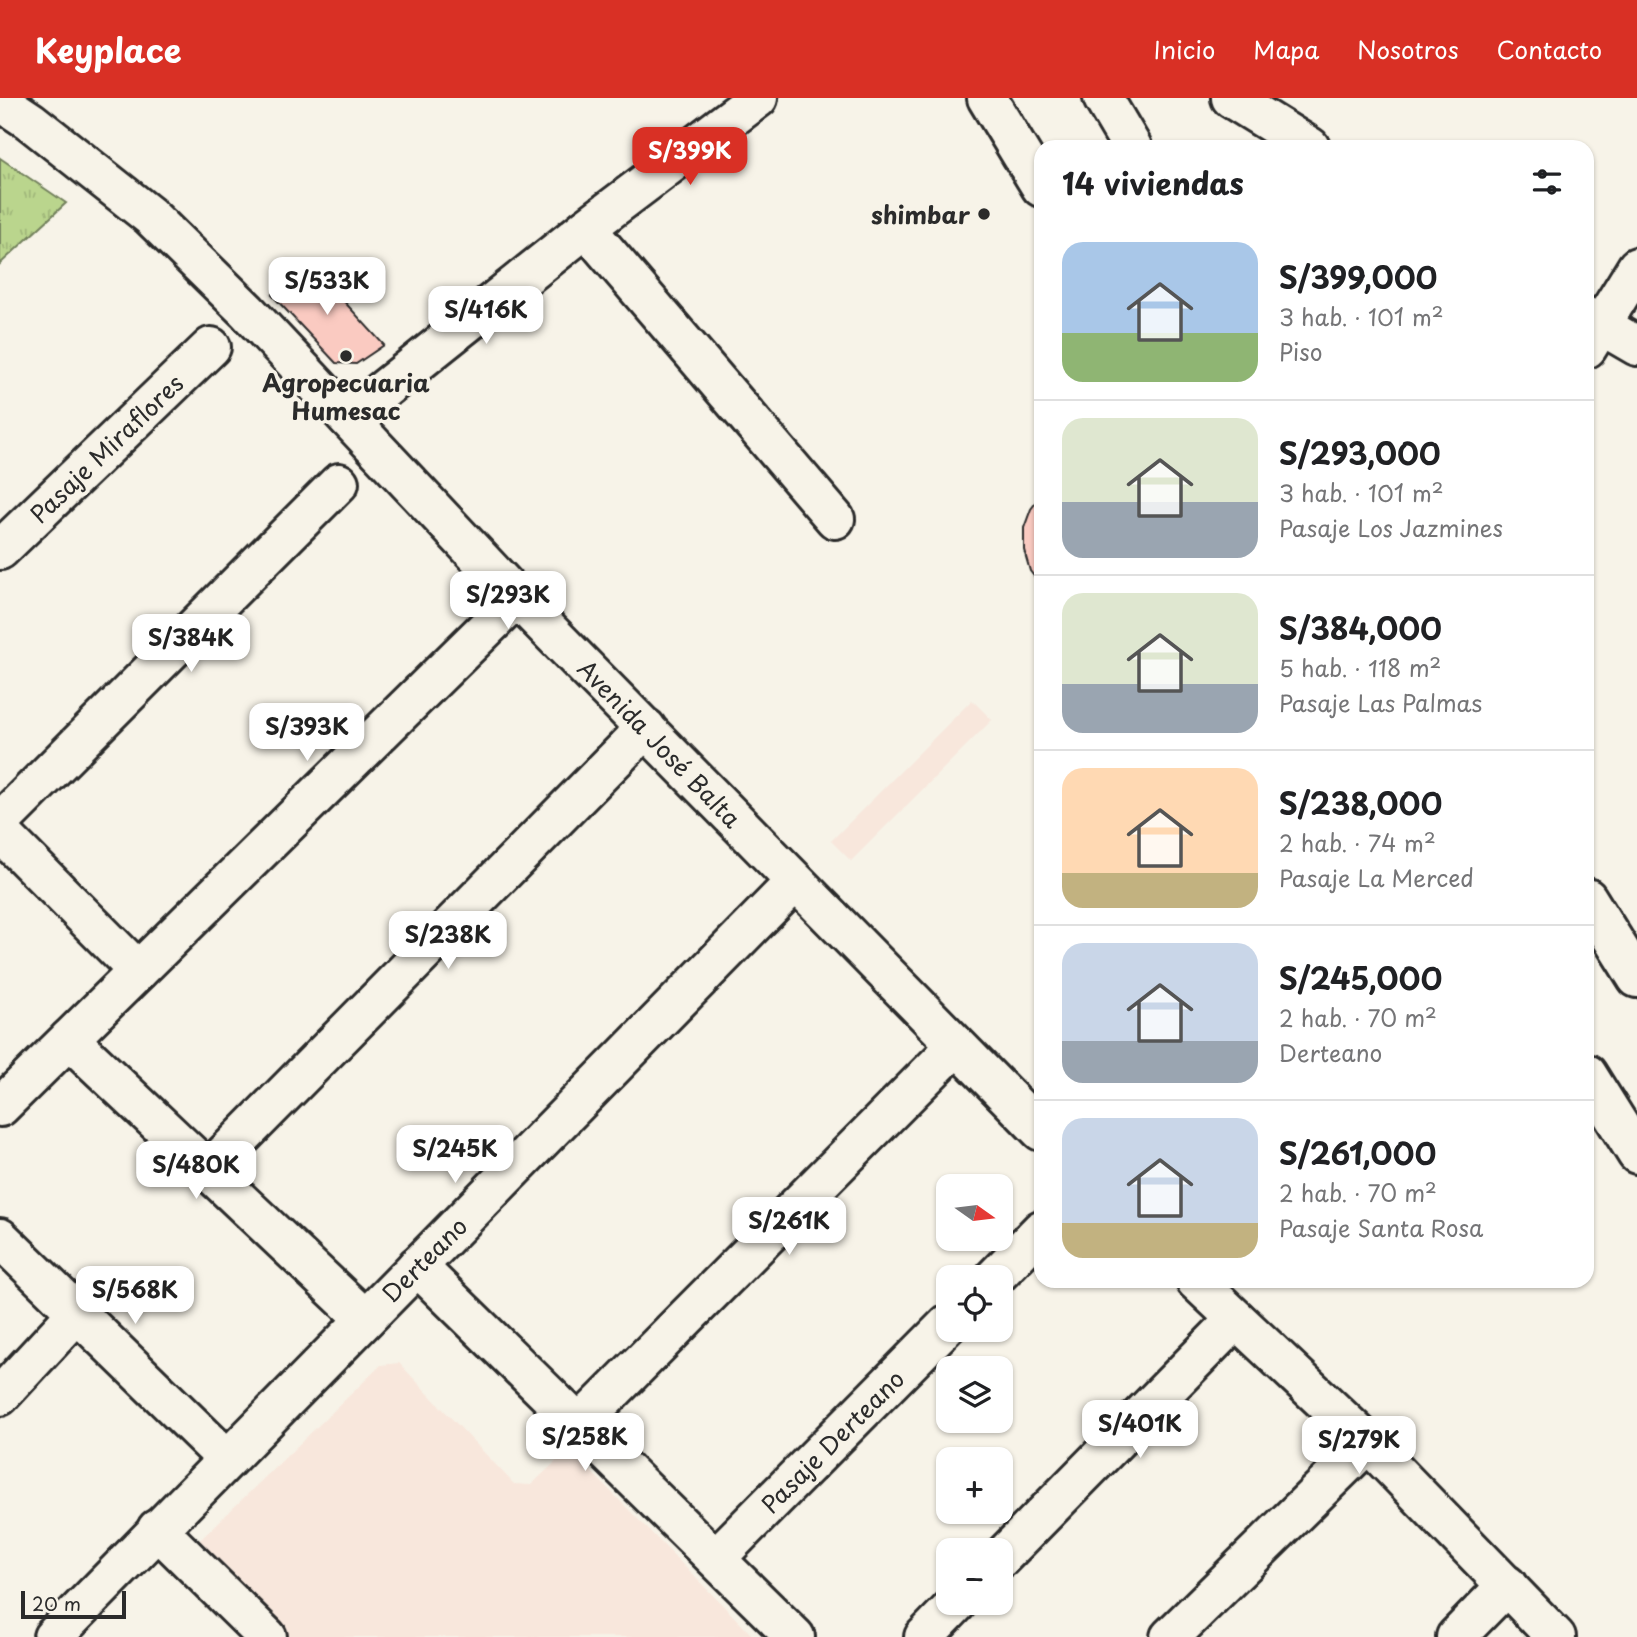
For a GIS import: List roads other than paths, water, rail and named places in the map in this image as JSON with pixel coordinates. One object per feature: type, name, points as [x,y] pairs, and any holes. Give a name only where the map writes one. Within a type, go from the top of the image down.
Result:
[{"type":"street","points":[[348,418],[586,228],[758,98]]},
{"type":"street","points":[[987,98],[1034,175]]},
{"type":"street","points":[[1103,98],[1128,140]]},
{"type":"street","points":[[1231,98],[1299,140]]},
{"type":"street","name":"Avenida José Balta","points":[[0,101],[30,121],[150,216],[247,311],[517,598],[1034,1124]]},
{"type":"street","points":[[586,228],[835,519]]},
{"type":"street","points":[[1594,327],[1637,267]]},
{"type":"street","points":[[1594,331],[1637,346]]},
{"type":"street","name":"Pasaje Miraflores","points":[[0,550],[211,347]]},
{"type":"street","points":[[0,822],[339,483]]},
{"type":"street","points":[[0,1107],[517,598]]},
{"type":"street","points":[[208,1171],[646,728]]},
{"type":"street","points":[[0,832],[138,971]]},
{"type":"street","name":"Derteano","points":[[53,1637],[795,882]]},
{"type":"street","points":[[1594,909],[1637,978]]},
{"type":"street","points":[[69,1039],[365,1319]]},
{"type":"street","points":[[579,1425],[956,1046]]},
{"type":"street","points":[[1594,1085],[1637,1153]]},
{"type":"street","points":[[1007,1265],[1034,1237]]},
{"type":"street","points":[[0,1238],[227,1459]]},
{"type":"street","points":[[417,1266],[795,1637]]},
{"type":"street","points":[[1203,1288],[1368,1443],[1556,1637]]},
{"type":"street","points":[[0,1396],[78,1312]]},
{"type":"street","points":[[1013,1546],[1236,1320]]},
{"type":"street","name":"Pasaje Derteano","points":[[716,1558],[936,1336]]},
{"type":"street","points":[[1170,1637],[1368,1443]]},
{"type":"street","points":[[157,1529],[267,1637]]},
{"type":"street","points":[[1456,1637],[1507,1585]]},
{"type":"street","points":[[924,1637],[945,1615]]},
{"type":"place","name":"shimbar","points":[[984,214]]},
{"type":"place","name":"Agropecuaria Humesac","points":[[346,356]]}]
